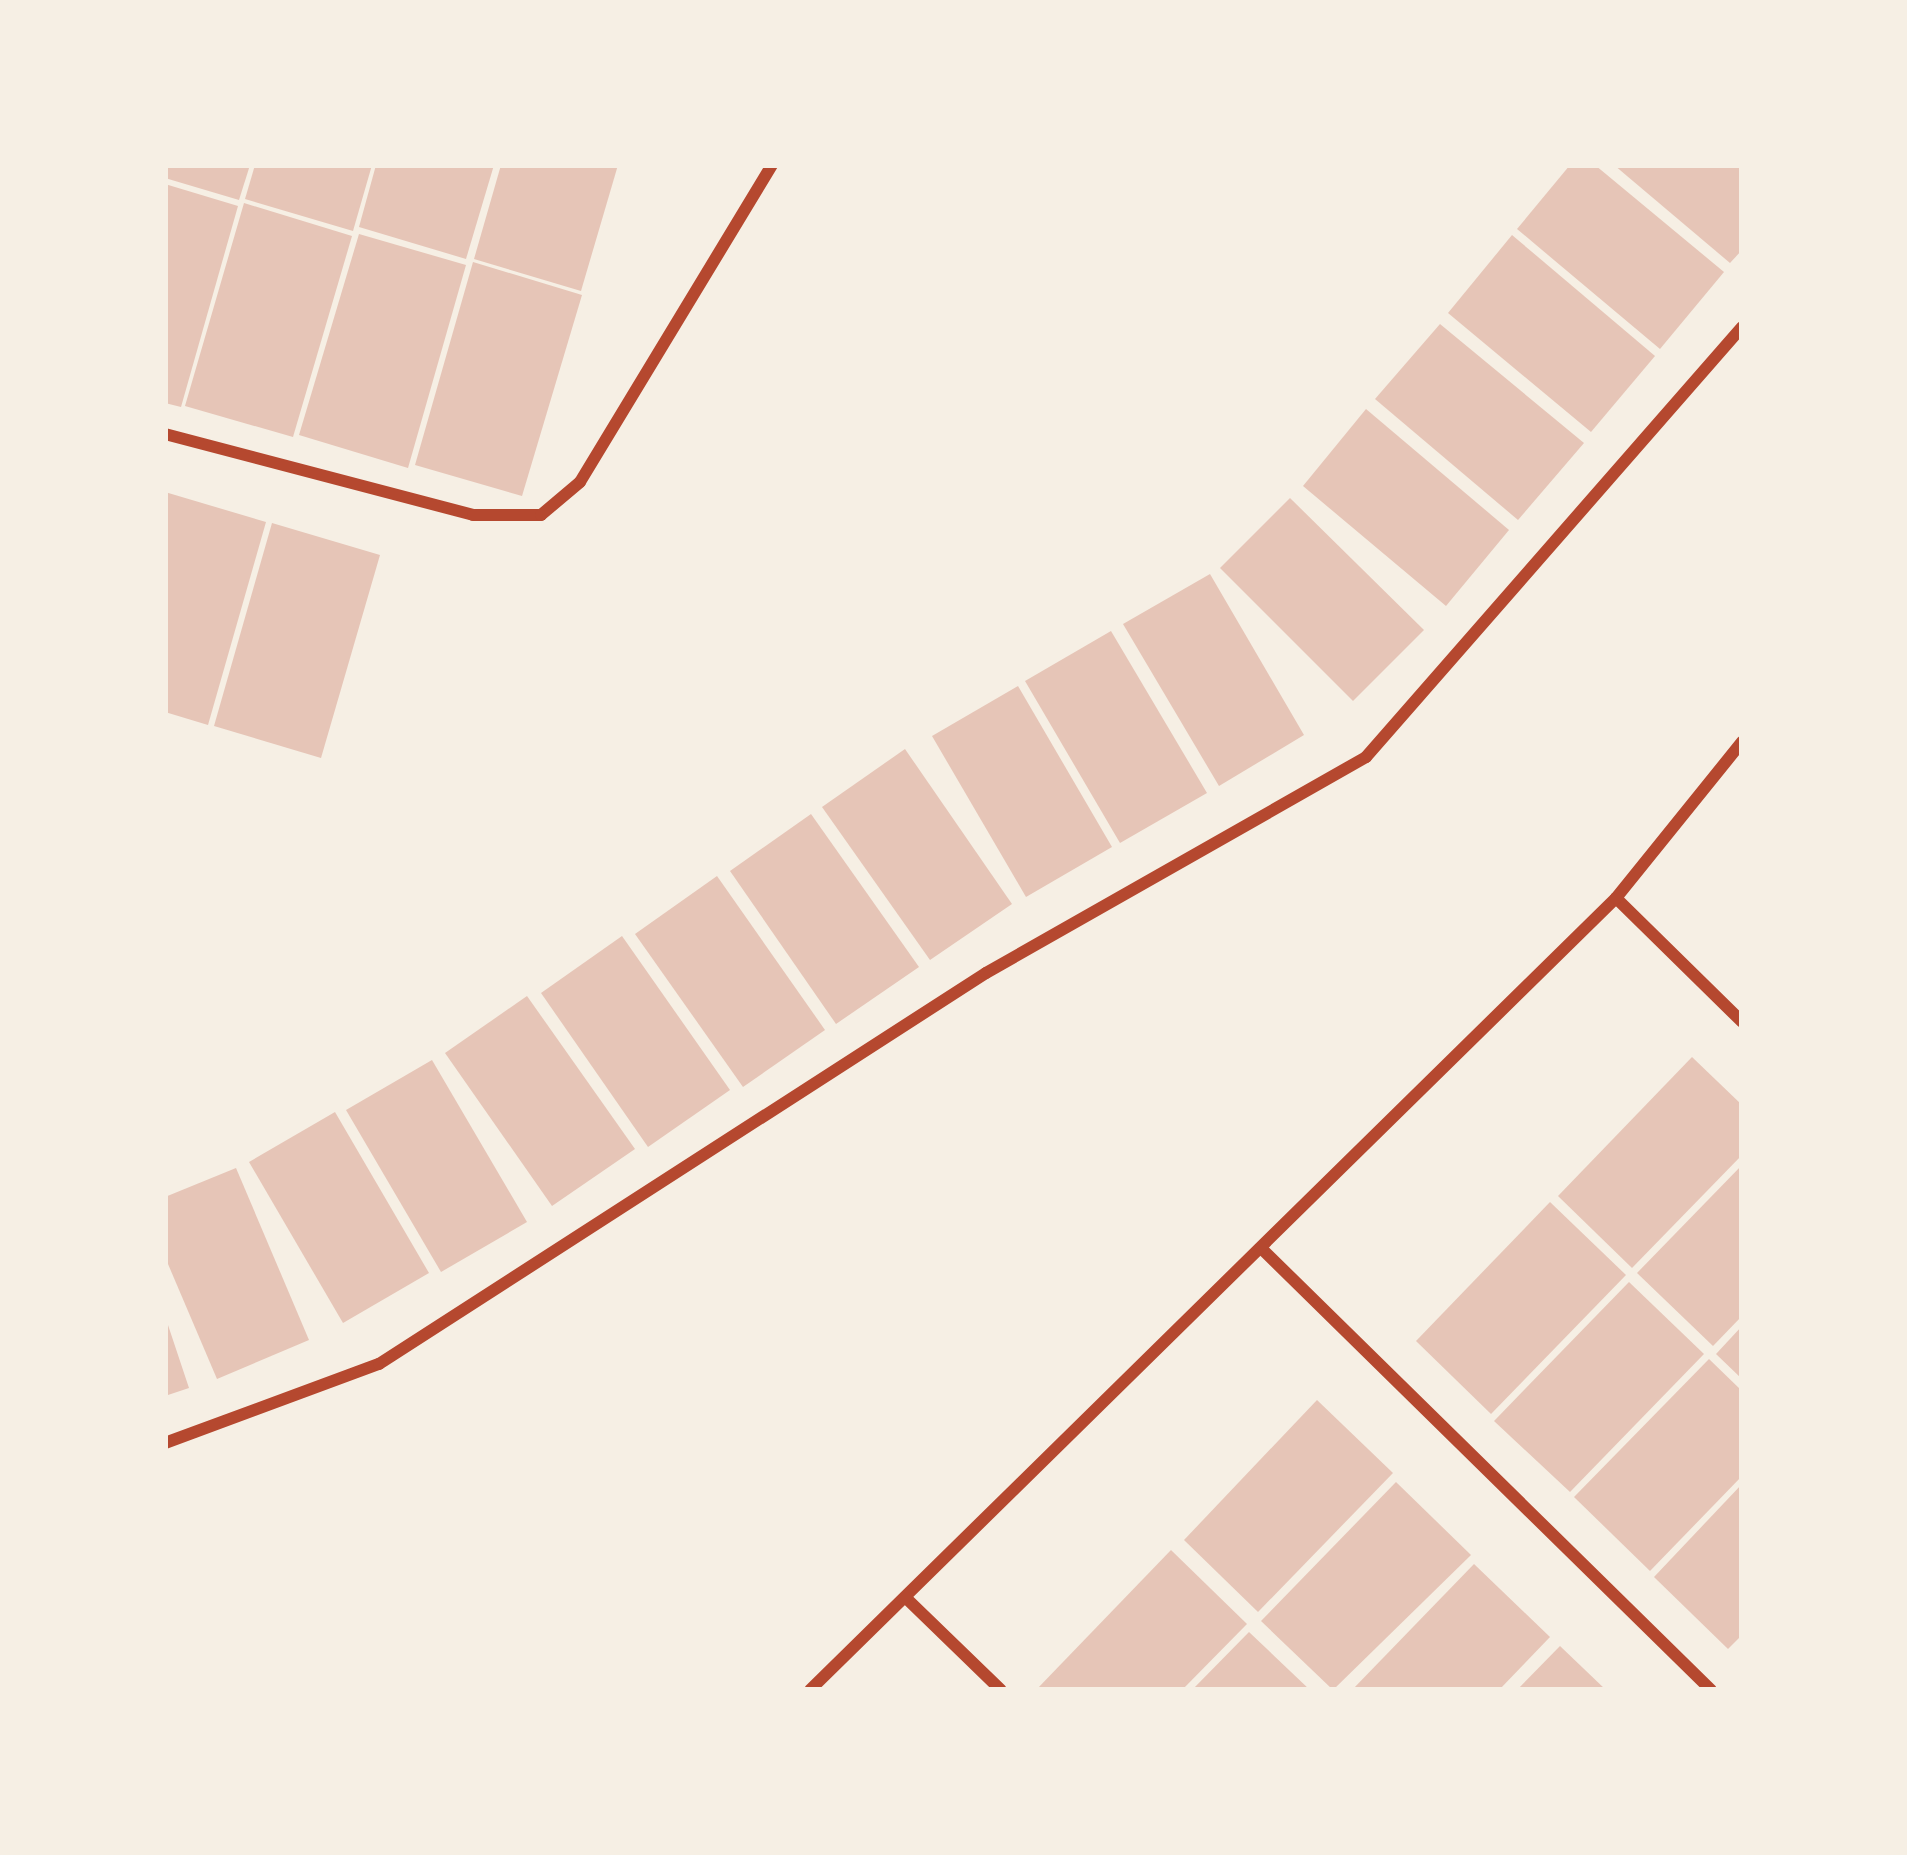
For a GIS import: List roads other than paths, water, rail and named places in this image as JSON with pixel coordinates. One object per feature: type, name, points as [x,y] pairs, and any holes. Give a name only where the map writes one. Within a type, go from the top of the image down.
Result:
[{"type":"street","points":[[165,434],[473,515],[541,515],[592,462],[772,165]]},
{"type":"street","points":[[165,1443],[379,1364],[908,1020],[1366,757],[1742,327]]},
{"type":"street","points":[[810,1690],[1263,1250],[1616,898],[1742,742]]},
{"type":"street","points":[[1616,898],[1742,1022]]},
{"type":"street","points":[[1263,1250],[1711,1690]]},
{"type":"street","points":[[906,1598],[1001,1690]]}]
